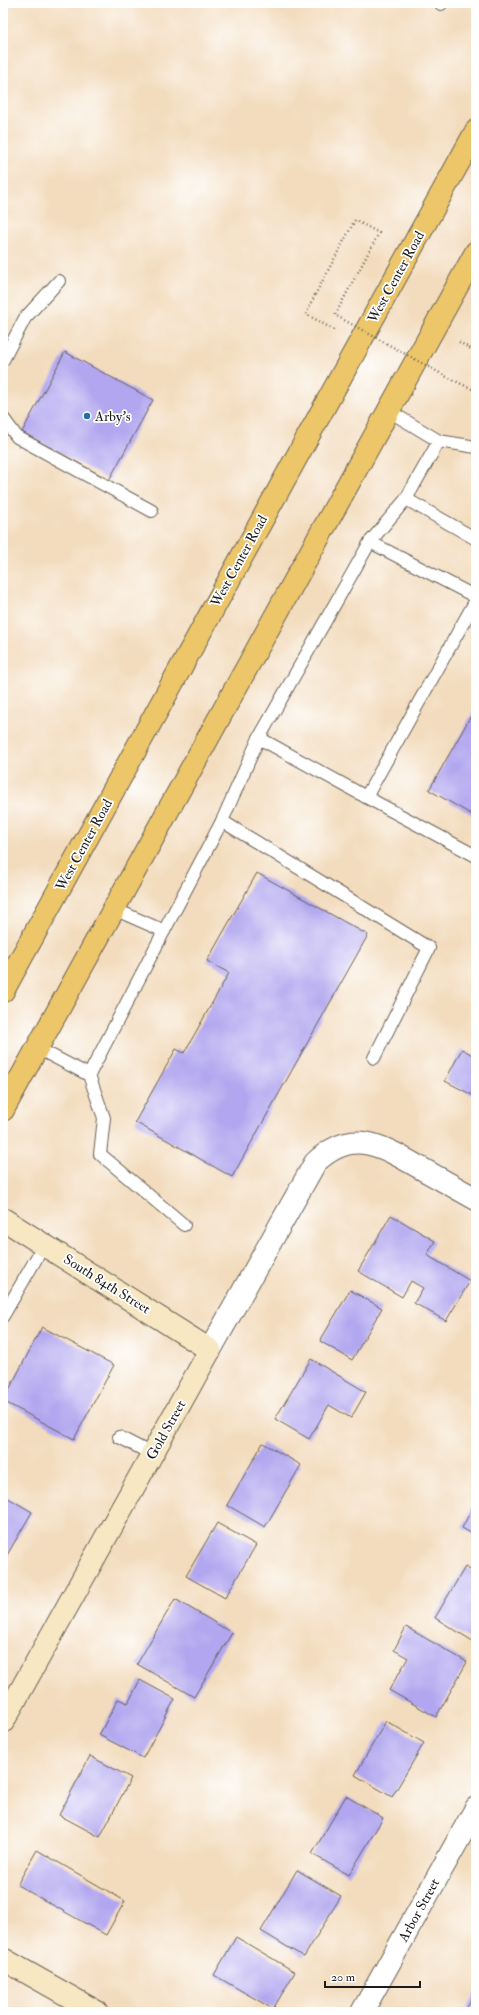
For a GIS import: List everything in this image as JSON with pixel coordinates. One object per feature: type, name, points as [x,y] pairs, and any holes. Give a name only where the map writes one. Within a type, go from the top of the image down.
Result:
[{"type":"main road","name":"West Center Road","points":[[3,991],[476,131]]},
{"type":"main road","points":[[3,1110],[476,252]]},
{"type":"main road","name":"South 84th Street","points":[[3,1219],[210,1350]]},
{"type":"main road","name":"Gold Street","points":[[3,1722],[210,1350]]},
{"type":"main road","points":[[3,1959],[97,2012]]},
{"type":"street","name":"Gold Street","points":[[210,1350],[315,1163],[326,1152],[348,1143],[366,1142],[385,1148],[476,1200]]},
{"type":"street","name":"Arbor Street","points":[[362,2012],[476,1808]]},
{"type":"lane","points":[[3,360],[25,318],[59,281]]},
{"type":"lane","points":[[389,411],[438,441],[476,448]]},
{"type":"lane","points":[[3,418],[18,436],[152,511]]},
{"type":"lane","points":[[89,1075],[222,821],[259,738],[370,542],[406,499],[438,441]]},
{"type":"lane","points":[[406,499],[476,539]]},
{"type":"lane","points":[[366,797],[476,599],[370,542]]},
{"type":"lane","points":[[259,738],[476,856]]},
{"type":"lane","points":[[222,821],[429,948],[374,1058]]},
{"type":"lane","points":[[114,909],[164,931]]},
{"type":"lane","points":[[38,1048],[89,1075],[104,1118],[100,1154],[184,1225]]},
{"type":"lane","points":[[3,1316],[44,1245]]},
{"type":"lane","points":[[119,1437],[152,1454]]},
{"type":"path","points":[[359,343],[306,314],[355,220],[379,233],[335,315],[447,377],[476,391]]},
{"type":"building","name":"Arby's","points":[[65,352],[153,400],[109,480],[22,432]]},
{"type":"building","points":[[476,707],[476,817],[429,790]]},
{"type":"building","points":[[257,873],[368,935],[232,1177],[135,1122],[176,1049],[184,1053],[229,973],[207,961]]},
{"type":"building","points":[[462,1049],[474,1056],[476,1052],[476,1097],[445,1081]]},
{"type":"building","points":[[391,1215],[435,1241],[427,1255],[470,1281],[446,1321],[414,1303],[423,1288],[411,1281],[402,1297],[358,1271]]},
{"type":"building","points":[[350,1290],[382,1308],[352,1360],[320,1341]]},
{"type":"building","points":[[42,1327],[114,1365],[74,1439],[3,1401]]},
{"type":"building","points":[[311,1359],[366,1392],[351,1418],[329,1405],[309,1439],[275,1419]]},
{"type":"building","points":[[263,1443],[301,1465],[265,1527],[227,1505]]},
{"type":"building","points":[[3,1495],[32,1512],[3,1562]]},
{"type":"building","points":[[476,1501],[476,1536],[462,1528]]},
{"type":"building","points":[[217,1523],[256,1545],[225,1598],[186,1576]]},
{"type":"building","points":[[465,1567],[476,1573],[476,1643],[435,1618]]},
{"type":"building","points":[[175,1599],[232,1633],[194,1697],[137,1664]]},
{"type":"building","points":[[406,1627],[467,1662],[436,1717],[389,1690],[408,1658],[394,1650]]},
{"type":"building","points":[[140,1680],[175,1699],[143,1758],[99,1735],[118,1699],[128,1703]]},
{"type":"building","points":[[386,1721],[424,1743],[392,1797],[355,1775]]},
{"type":"building","points":[[90,1756],[131,1778],[100,1837],[59,1815]]},
{"type":"building","points":[[346,1796],[383,1818],[349,1875],[312,1854]]},
{"type":"building","points":[[37,1850],[125,1901],[106,1935],[17,1885]]},
{"type":"building","points":[[297,1870],[341,1896],[304,1957],[261,1931]]},
{"type":"building","points":[[236,1937],[295,1972],[273,2009],[214,1975]]},
{"type":"building","points":[[476,1991],[476,2012],[464,2012]]},
{"type":"place","name":"Arby's","points":[[87,416]]}]
